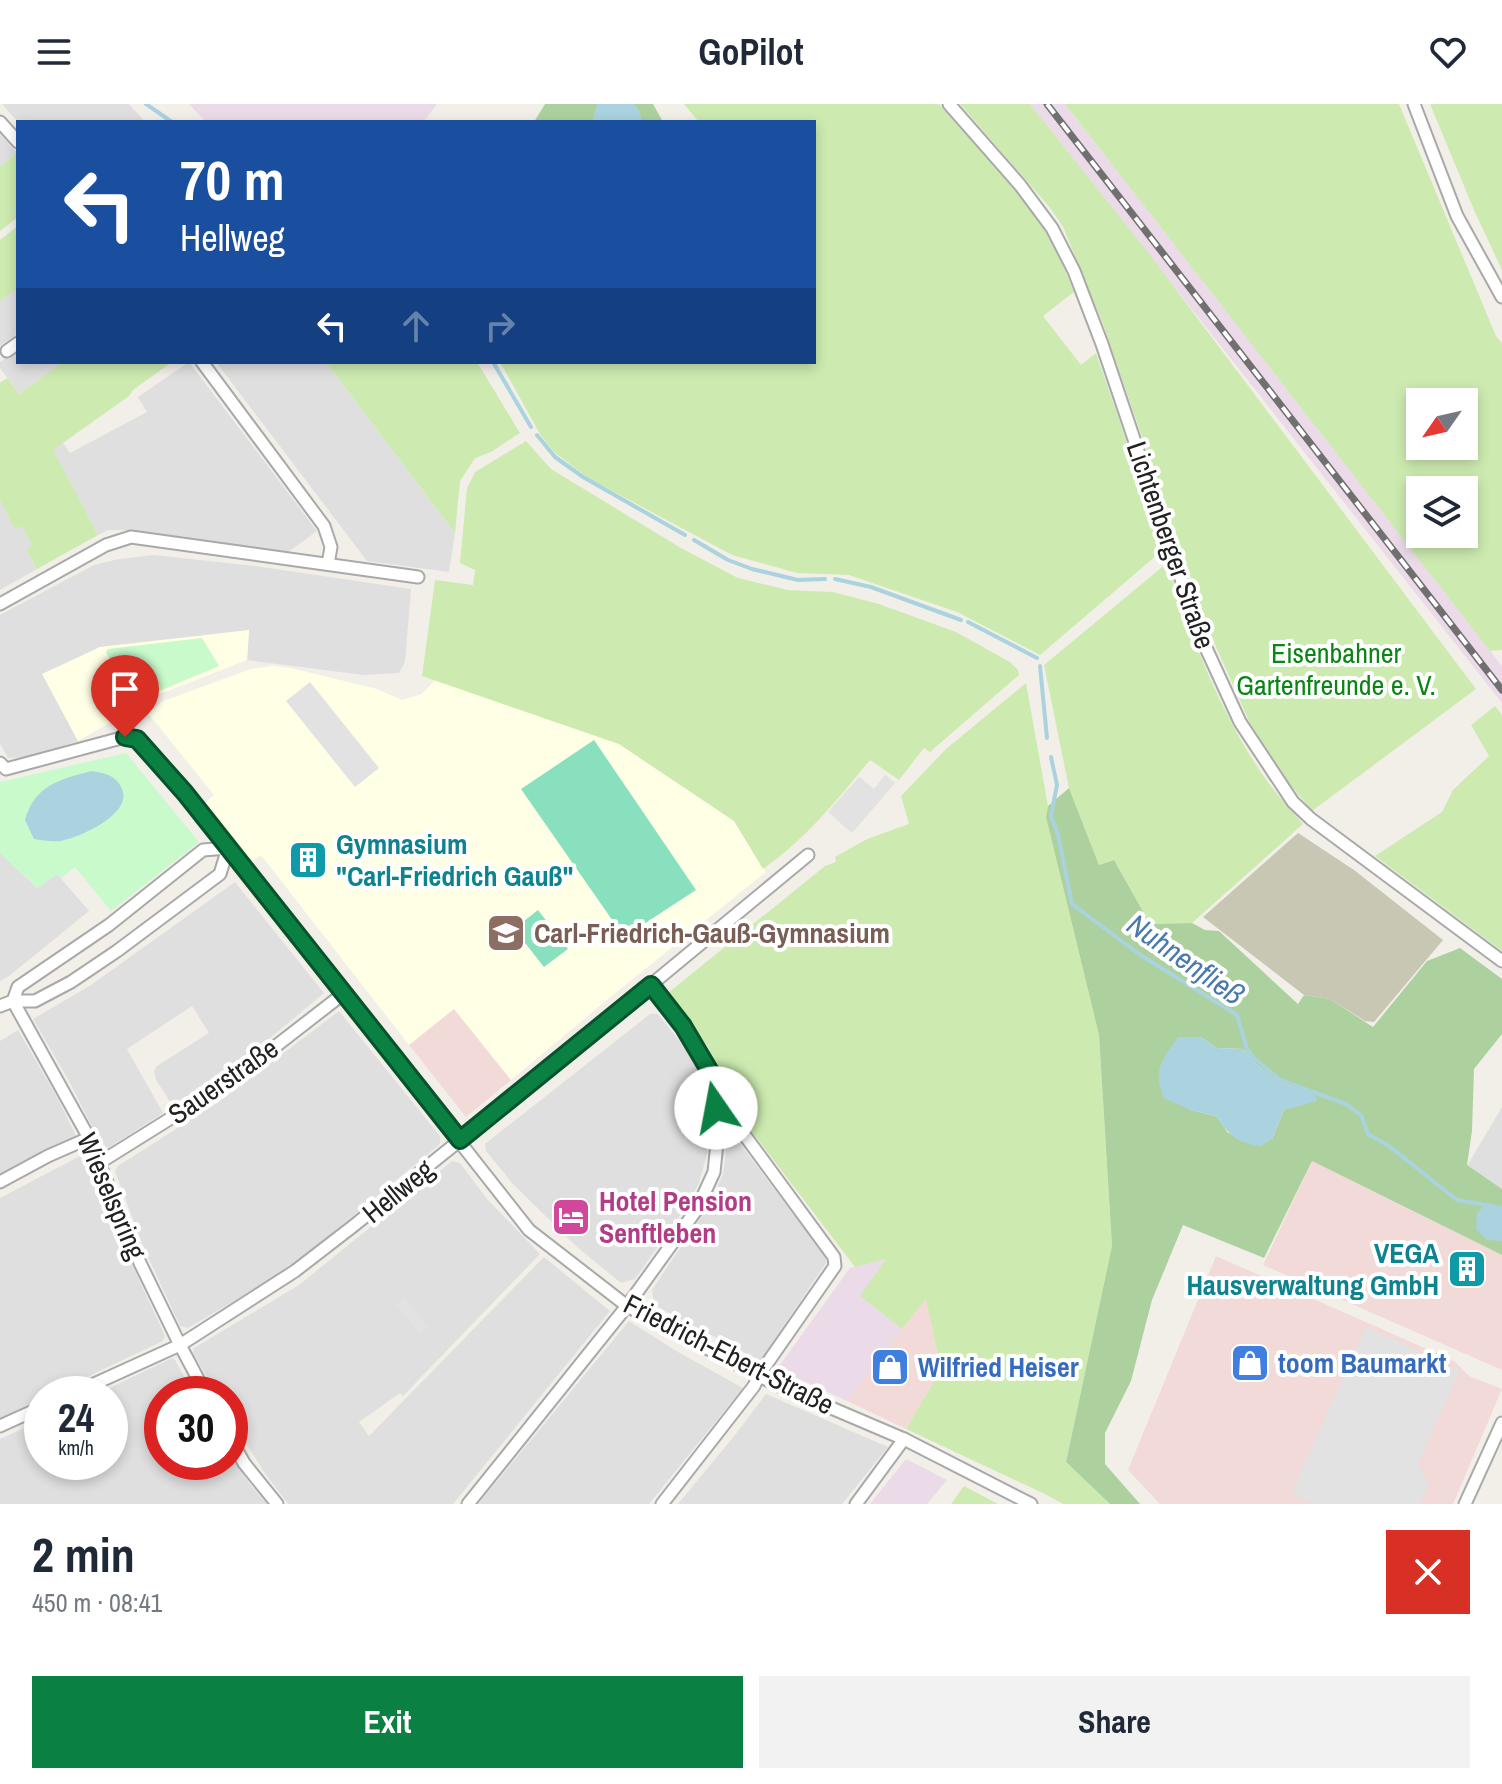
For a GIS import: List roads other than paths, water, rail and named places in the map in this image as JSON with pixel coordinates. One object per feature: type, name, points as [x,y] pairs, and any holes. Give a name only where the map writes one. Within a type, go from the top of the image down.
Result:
[{"type":"street","name":"Lichtenberger Straße","points":[[949,104],[1036,206],[1052,228],[1074,271],[1102,344],[1200,635],[1240,722],[1293,802],[1311,819],[1502,961]]},
{"type":"street","points":[[1414,104],[1457,216],[1502,297]]},
{"type":"street","points":[[0,122],[16,140]]},
{"type":"street","points":[[7,351],[16,344]]},
{"type":"street","points":[[203,364],[324,526],[331,547],[328,564]]},
{"type":"street","points":[[0,604],[106,545],[131,537],[418,577]]},
{"type":"street","name":"Friedrich-Ebert-Straße","points":[[0,763],[6,769],[125,737],[137,739],[185,793],[529,1230],[627,1306],[775,1384],[904,1439],[1031,1504]]},
{"type":"street","points":[[0,1006],[13,1001],[35,1001],[71,982],[117,951],[220,874],[228,848],[203,850],[109,925],[18,987],[13,1001]]},
{"type":"street","name":"Hellweg","points":[[112,1376],[180,1345],[301,1267],[808,855]]},
{"type":"street","points":[[468,1504],[627,1306],[697,1209],[714,1172],[719,1124],[712,1075],[683,1026],[651,985]]},
{"type":"street","name":"Sauerstraße","points":[[99,1163],[232,1080],[343,994]]},
{"type":"street","name":"Wieselspring","points":[[13,1001],[89,1138],[140,1263],[196,1376]]},
{"type":"street","points":[[662,1504],[754,1386],[835,1266],[834,1257],[743,1133],[719,1124]]},
{"type":"street","points":[[0,1182],[89,1138]]},
{"type":"street","points":[[0,1426],[24,1415]]},
{"type":"street","points":[[1465,1504],[1502,1423]]},
{"type":"street","points":[[856,1504],[904,1439]]},
{"type":"street","points":[[248,1468],[277,1504]]},
{"type":"water","points":[[597,104],[634,104],[642,120],[593,120]]},
{"type":"water","points":[[91,771],[117,781],[122,789],[120,807],[102,823],[79,835],[60,841],[34,839],[25,820],[35,799],[59,781]]},
{"type":"water","points":[[1178,1037],[1201,1037],[1217,1048],[1243,1049],[1280,1083],[1314,1093],[1317,1101],[1284,1110],[1272,1139],[1261,1146],[1239,1140],[1216,1116],[1190,1110],[1164,1098],[1159,1080],[1160,1066]]},
{"type":"water","points":[[1487,1203],[1502,1210],[1502,1241],[1487,1240],[1476,1229],[1477,1213]]},
{"type":"waterway","name":"Nuhnenfließ","points":[[146,104],[169,120]]},
{"type":"waterway","name":"Nuhnenfließ","points":[[494,364],[531,427]]},
{"type":"waterway","name":"Nuhnenfließ","points":[[537,435],[555,457],[583,477],[685,535]]},
{"type":"waterway","name":"Nuhnenfließ","points":[[694,540],[728,560],[752,569],[798,580],[825,579]]},
{"type":"waterway","name":"Nuhnenfließ","points":[[835,579],[871,587],[961,620]]},
{"type":"waterway","name":"Nuhnenfließ","points":[[968,622],[1037,658]]},
{"type":"waterway","name":"Nuhnenfließ","points":[[1040,666],[1047,738]]},
{"type":"waterway","name":"Nuhnenfließ","points":[[1051,757],[1057,785],[1051,816],[1072,904],[1139,954],[1237,1015],[1247,1049],[1280,1080],[1346,1104],[1361,1115],[1368,1134],[1389,1146],[1457,1200],[1502,1208]]},
{"type":"railway","points":[[1047,104],[1502,690]]},
{"type":"place","name":"Gymnasium \"Carl-Friedrich Gauß\"","points":[[308,860]]},
{"type":"place","name":"Carl-Friedrich-Gauß-Gymnasium","points":[[506,933]]},
{"type":"place","name":"Hotel Pension Senftleben","points":[[571,1217]]},
{"type":"place","name":"VEGA Hausverwaltung GmbH","points":[[1467,1269]]},
{"type":"place","name":"toom Baumarkt","points":[[1250,1363]]},
{"type":"place","name":"Wilfried Heiser","points":[[890,1367]]},
{"type":"park label","name":"Eisenbahner Gartenfreunde e. V.","points":[[1336,669]]}]
